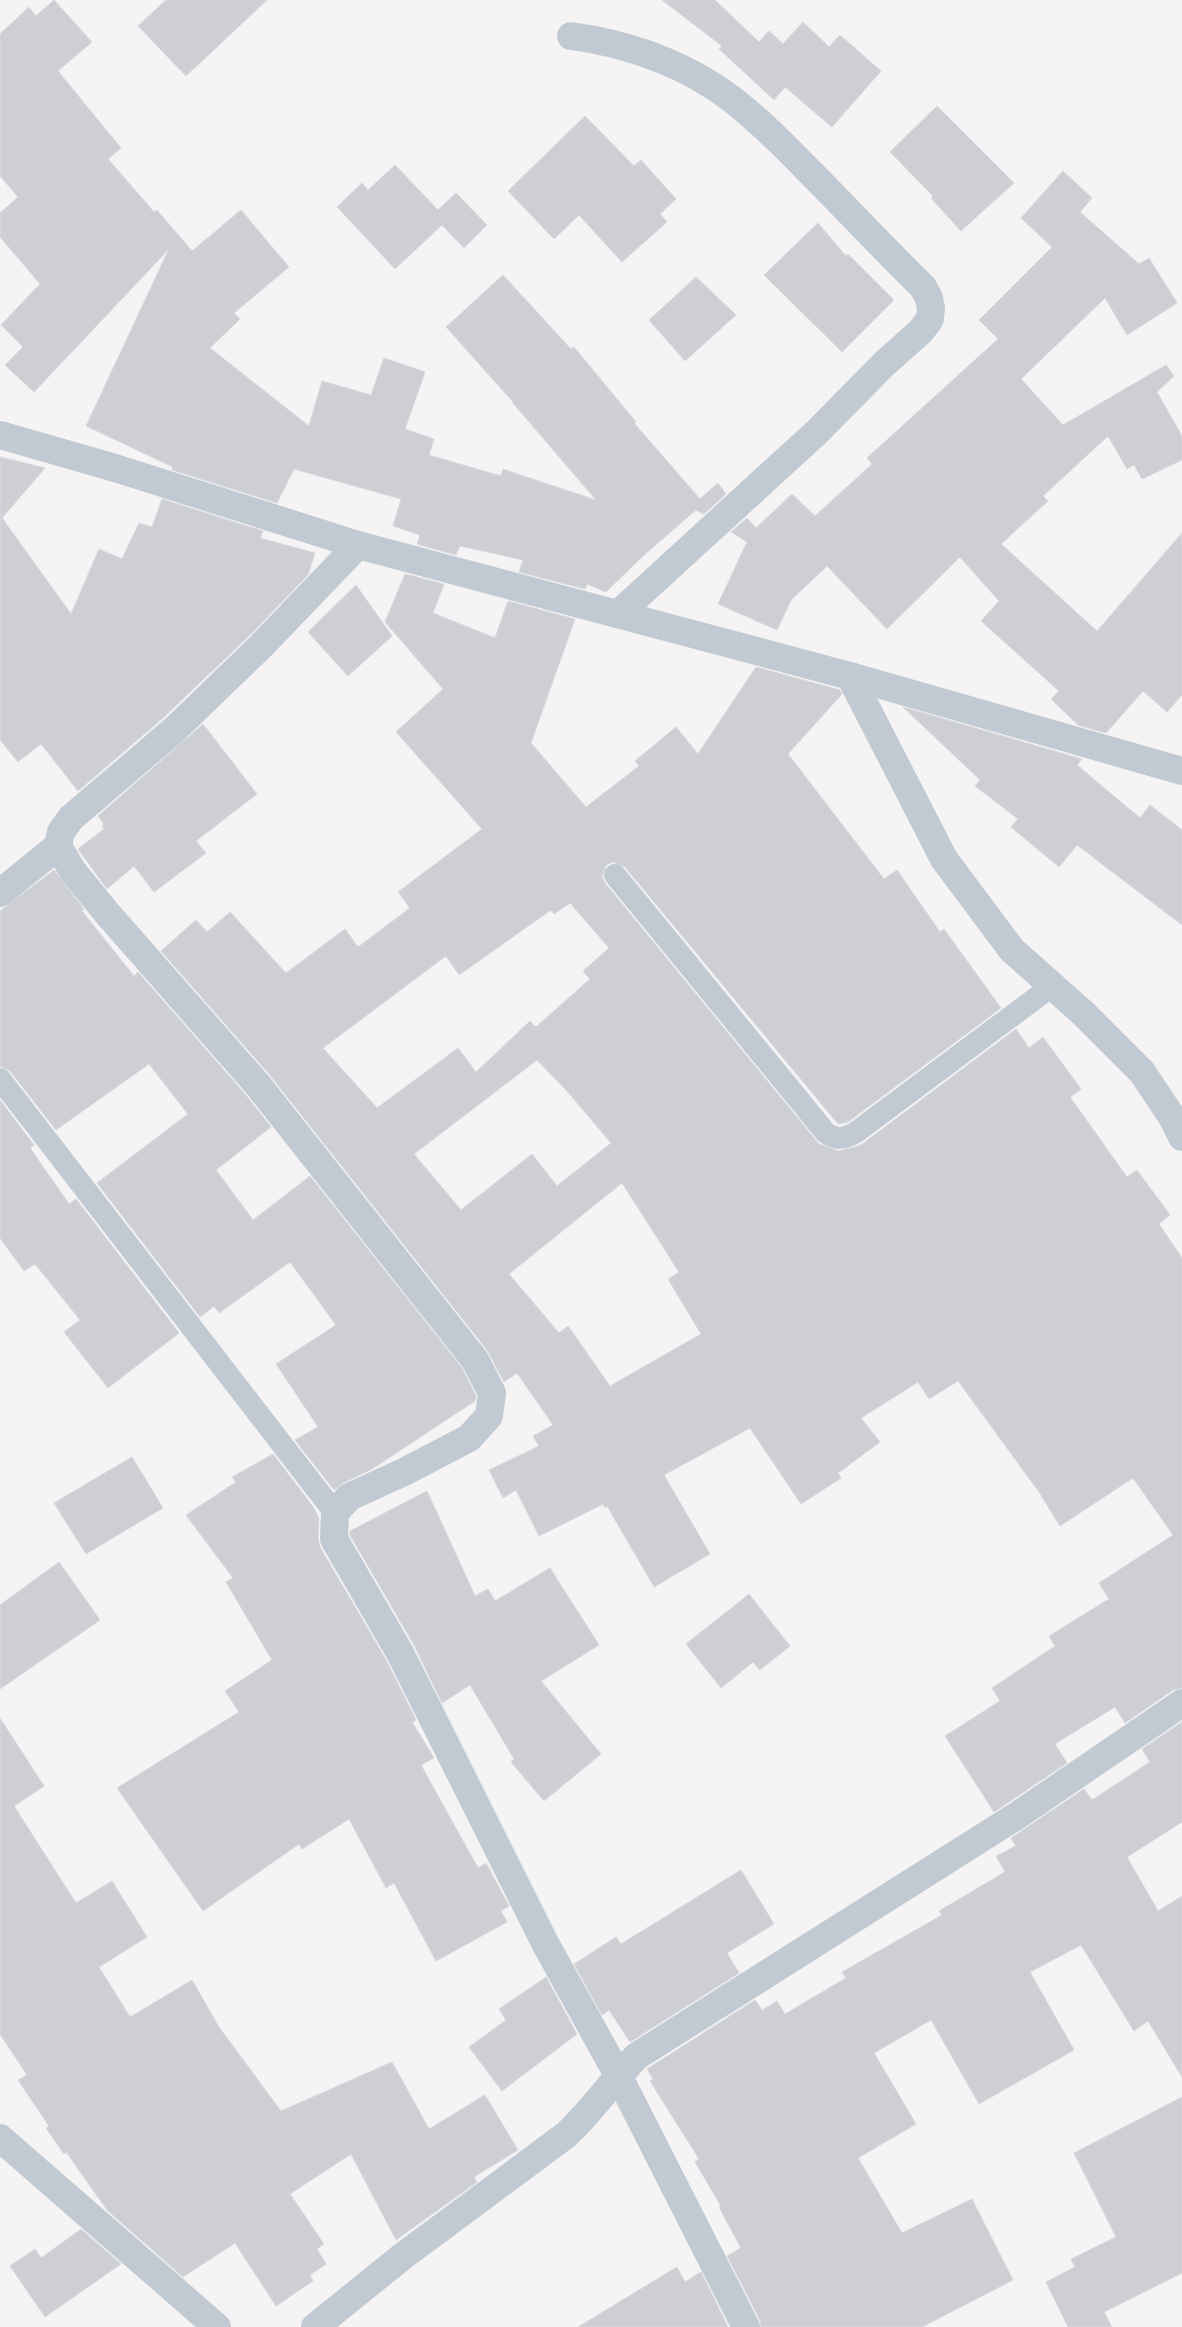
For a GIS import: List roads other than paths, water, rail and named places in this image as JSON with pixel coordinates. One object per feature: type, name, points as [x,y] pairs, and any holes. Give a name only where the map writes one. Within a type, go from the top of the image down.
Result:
[{"type":"street","points":[[571,36],[610,42],[655,56],[713,86],[774,135],[801,162],[923,287],[930,298],[931,308],[930,320],[921,331],[884,364],[817,432],[618,614]]},
{"type":"street","points":[[0,435],[115,468],[358,545],[850,676],[1182,771]]},
{"type":"street","points":[[0,893],[58,846],[61,832],[71,818],[180,723],[261,646],[358,545]]},
{"type":"street","points":[[850,676],[944,859],[1012,950],[1084,1014],[1142,1072],[1172,1117],[1182,1136]]},
{"type":"street","points":[[58,846],[72,870],[106,912],[257,1084],[474,1360],[492,1393],[489,1416],[469,1438],[404,1472],[349,1497],[335,1512],[334,1539],[400,1653],[545,1943],[618,2075],[746,2327]]},
{"type":"street","points":[[315,2327],[404,2256],[566,2136],[587,2116],[618,2075],[637,2056],[1018,1815],[1182,1703]]},
{"type":"street","points":[[0,2138],[217,2327]]},
{"type":"lane","points":[[615,875],[826,1133],[835,1138],[845,1138],[855,1134],[1052,986]]},
{"type":"lane","points":[[0,1079],[335,1512]]}]
